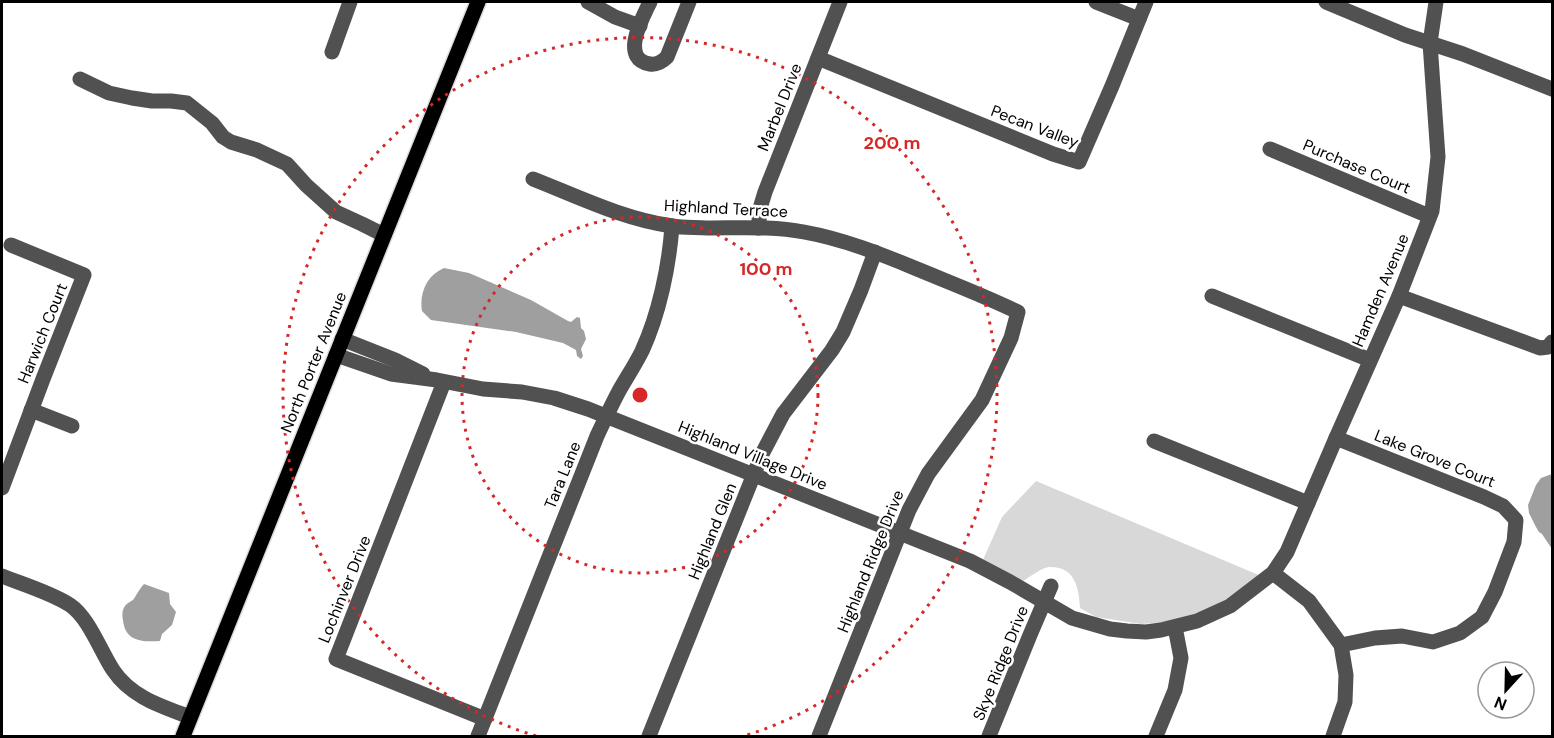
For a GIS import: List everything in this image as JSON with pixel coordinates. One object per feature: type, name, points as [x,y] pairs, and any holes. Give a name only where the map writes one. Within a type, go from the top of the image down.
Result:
[{"type":"main road","name":"North Porter Avenue","points":[[183,736],[478,2]]},
{"type":"street","points":[[332,52],[350,2]]},
{"type":"street","points":[[588,2],[615,17],[640,26]]},
{"type":"street","points":[[650,2],[635,37],[634,47],[635,54],[651,64],[662,62],[670,51],[689,2]]},
{"type":"street","name":"Marbel Drive","points":[[758,228],[765,192],[840,2]]},
{"type":"street","points":[[1096,2],[1139,19]]},
{"type":"street","name":"Pecan Valley","points":[[818,58],[1053,154],[1079,162],[1100,117],[1146,2]]},
{"type":"street","points":[[1326,2],[1405,35],[1463,54],[1552,89]]},
{"type":"street","name":"Hamden Avenue","points":[[1274,573],[1287,552],[1399,296],[1432,211],[1438,157],[1430,43],[1436,2]]},
{"type":"street","points":[[80,79],[108,93],[152,101],[171,100],[187,103],[212,123],[223,137],[287,164],[336,212],[384,235]]},
{"type":"street","name":"Purchase Court","points":[[1270,149],[1430,216]]},
{"type":"street","name":"Highland Terrace","points":[[533,179],[628,217],[672,226],[779,228],[806,232],[856,245],[1018,312]]},
{"type":"street","name":"Tara Lane","points":[[478,736],[606,416],[647,340],[664,278],[672,226]]},
{"type":"street","name":"Harwich Court","points":[[2,488],[84,275],[12,245]]},
{"type":"street","name":"Highland Glen","points":[[649,736],[762,454],[783,414],[828,356],[843,332],[875,252]]},
{"type":"street","points":[[1212,296],[1370,360]]},
{"type":"street","points":[[1399,296],[1540,348],[1548,347],[1552,342]]},
{"type":"street","name":"Highland Ridge Drive","points":[[819,736],[899,533],[917,494],[928,474],[982,400],[1011,338],[1018,312]]},
{"type":"street","name":"Highland Village Drive","points":[[342,339],[441,381]]},
{"type":"street","name":"Highland Village Drive","points":[[336,355],[391,374],[483,390],[522,392],[554,398],[606,416],[986,569],[1072,618],[1110,629],[1146,632],[1197,621],[1230,606],[1274,573]]},
{"type":"street","name":"Lochinver Drive","points":[[441,381],[336,659],[485,719]]},
{"type":"street","name":"Harwich Court","points":[[31,410],[72,426]]},
{"type":"street","name":"Lake Grove Court","points":[[1335,438],[1484,497],[1503,506],[1516,520],[1514,542],[1495,592],[1482,616],[1460,633],[1433,642],[1402,636],[1375,638],[1341,645]]},
{"type":"street","points":[[1154,441],[1308,503]]},
{"type":"street","points":[[1274,573],[1308,600],[1341,645],[1346,675],[1345,702],[1334,736]]},
{"type":"street","points":[[2,576],[70,605],[87,625],[122,682],[145,699],[190,717]]},
{"type":"street","points":[[1044,602],[1051,586]]},
{"type":"street","name":"Skye Ridge Drive","points":[[989,736],[1044,602]]},
{"type":"street","points":[[1156,736],[1175,690],[1181,658],[1175,627]]},
{"type":"shaded area","points":[[444,268],[469,273],[531,300],[568,321],[580,318],[586,339],[581,349],[583,356],[581,359],[577,356],[576,350],[563,343],[516,332],[431,320],[422,311],[423,291],[433,275]]},
{"type":"shaded area","points":[[1552,474],[1552,549],[1536,527],[1528,505],[1541,478]]},
{"type":"shaded area","points":[[1036,481],[1261,576],[1222,604],[1181,621],[1141,624],[1096,617],[1080,608],[1077,586],[1065,570],[1049,567],[1023,581],[982,562],[1002,517]]},
{"type":"shaded area","points":[[144,584],[169,593],[170,604],[176,612],[172,625],[162,634],[160,641],[141,641],[131,637],[124,627],[122,614],[124,608]]}]
